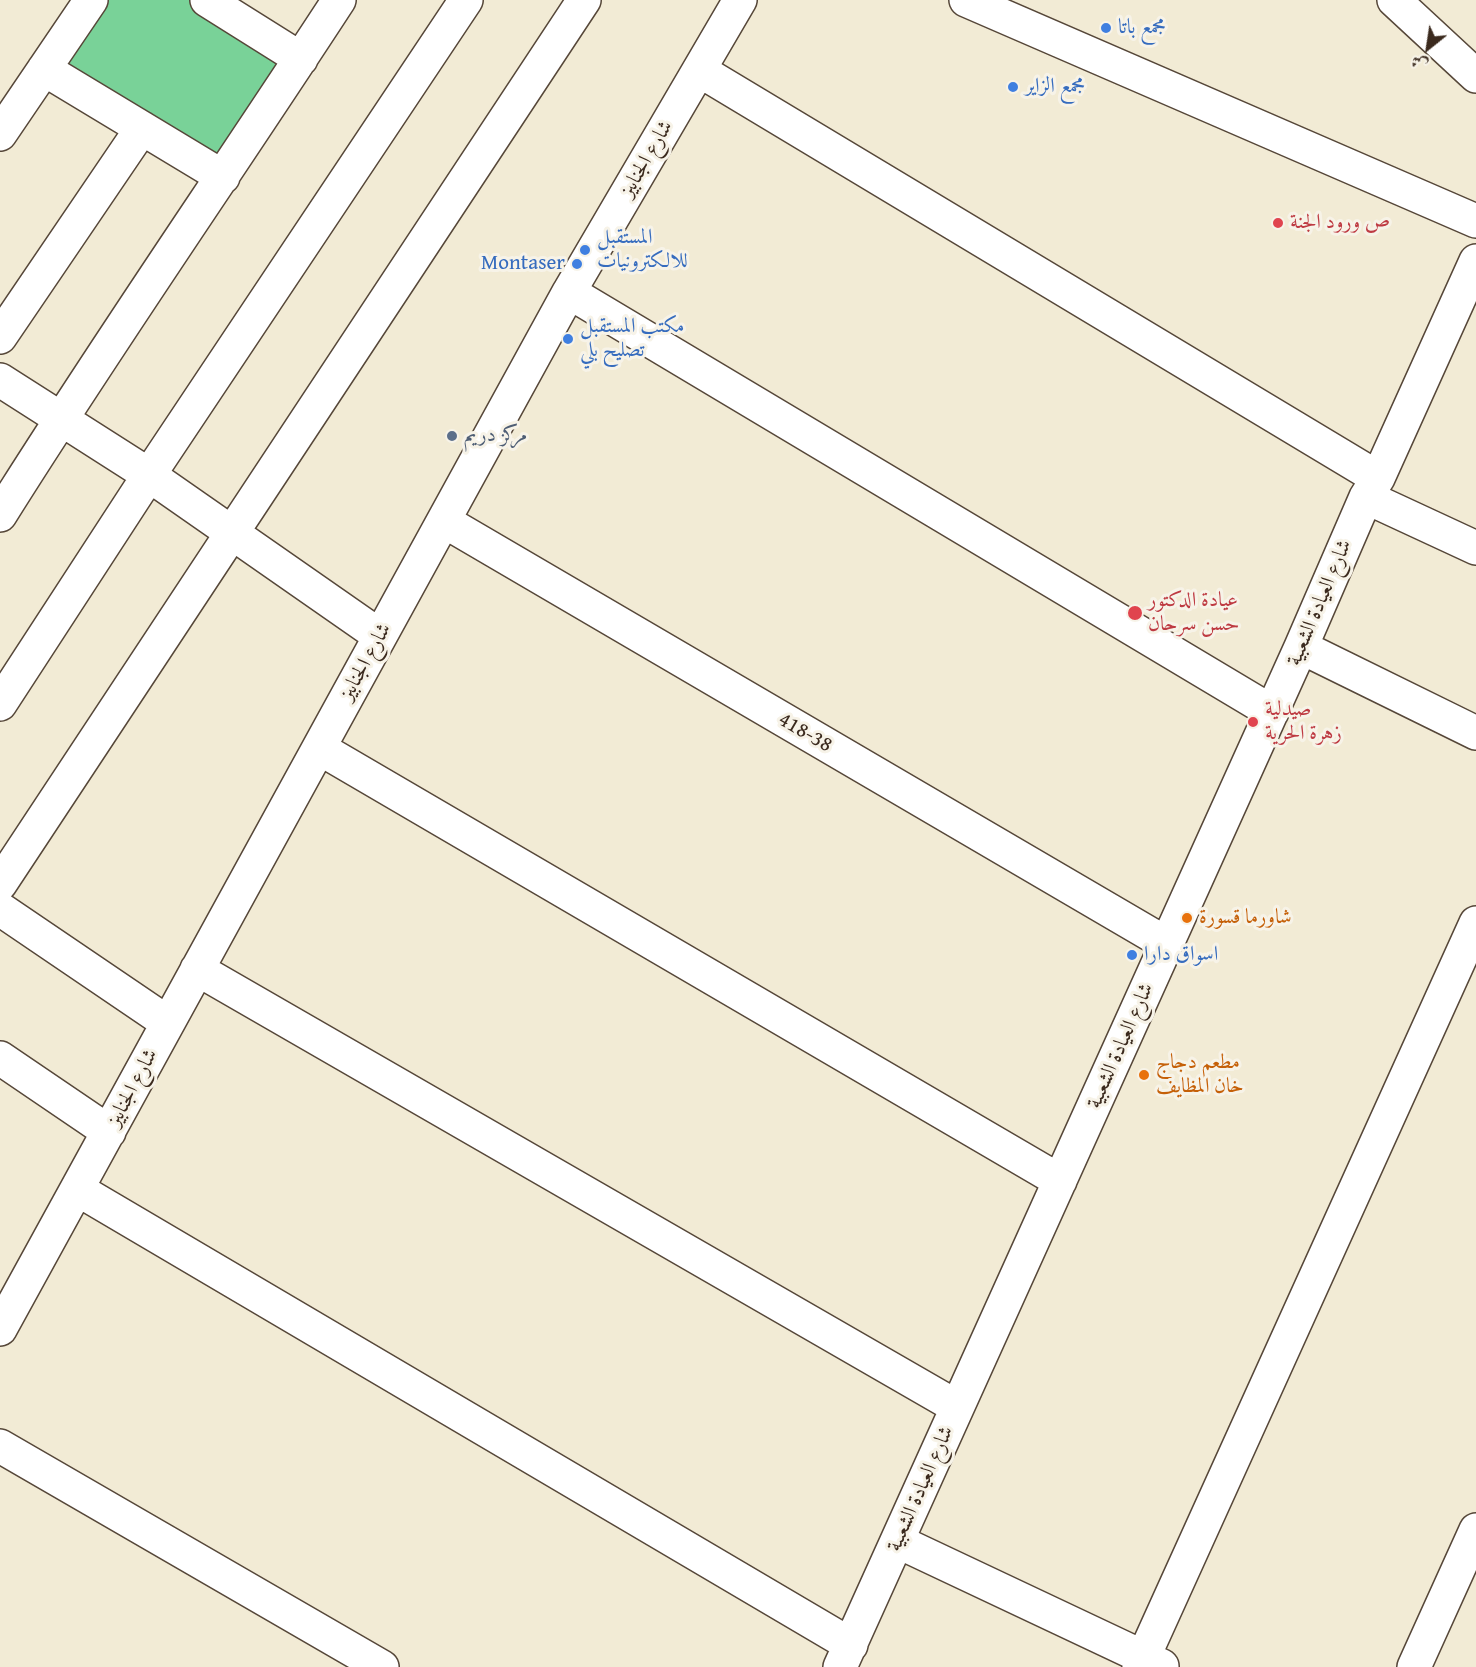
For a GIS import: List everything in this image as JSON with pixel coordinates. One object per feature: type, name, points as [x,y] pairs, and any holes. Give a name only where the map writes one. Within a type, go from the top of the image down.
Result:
[{"type":"street","points":[[0,134],[91,0]]},
{"type":"street","points":[[0,515],[60,420],[339,0]]},
{"type":"street","points":[[0,705],[149,475],[466,0]]},
{"type":"street","points":[[0,884],[584,0]]},
{"type":"street","name":"شارع الجنابيز","points":[[5,1315],[109,1132],[569,292],[740,0]]},
{"type":"street","points":[[966,0],[1476,221]]},
{"type":"street","points":[[1394,0],[1476,76]]},
{"type":"street","points":[[215,2],[301,59]]},
{"type":"street","points":[[44,69],[223,177]]},
{"type":"street","points":[[699,70],[1372,487],[1476,548]]},
{"type":"street","points":[[0,337],[142,128]]},
{"type":"street","name":"شارع العيادة الشعبية","points":[[845,1656],[1476,261]]},
{"type":"street","points":[[569,292],[1272,712]]},
{"type":"street","points":[[0,380],[149,475],[380,636]]},
{"type":"street","name":"418-38","points":[[444,521],[1167,944]]},
{"type":"street","points":[[1301,647],[1476,733]]},
{"type":"street","points":[[319,748],[1060,1181]]},
{"type":"street","points":[[0,909],[168,1023]]},
{"type":"street","points":[[897,1541],[1148,1664],[1476,923]]},
{"type":"street","points":[[197,969],[957,1407]]},
{"type":"street","points":[[0,1058],[109,1132]]},
{"type":"street","points":[[77,1189],[845,1656]]},
{"type":"street","points":[[0,1446],[382,1667]]},
{"type":"street","points":[[1413,1667],[1476,1530]]},
{"type":"green space","points":[[99,0],[192,0],[289,63],[221,167],[55,66]]},
{"type":"place","name":"مجمع باتا","points":[[1106,28]]},
{"type":"place","name":"مجمع الزاير","points":[[1013,87]]},
{"type":"place","name":"ص ورود الجنة","points":[[1278,223]]},
{"type":"place","name":"المستقبل للالكترونيات","points":[[585,250]]},
{"type":"place","name":"Montaser","points":[[577,264]]},
{"type":"place","name":"مكتب المستقبل تصليح بلي","points":[[568,339]]},
{"type":"place","name":"مركز دريم","points":[[452,436]]},
{"type":"place","name":"عيادة الدكتور حسن سرحان","points":[[1135,613]]},
{"type":"place","name":"صيدلية زهرة الحرية","points":[[1253,722]]},
{"type":"place","name":"شاورما قسورة","points":[[1187,918]]},
{"type":"place","name":"اسواق دارا","points":[[1132,955]]},
{"type":"place","name":"مطعم دجاج خان المظايف","points":[[1144,1075]]}]
